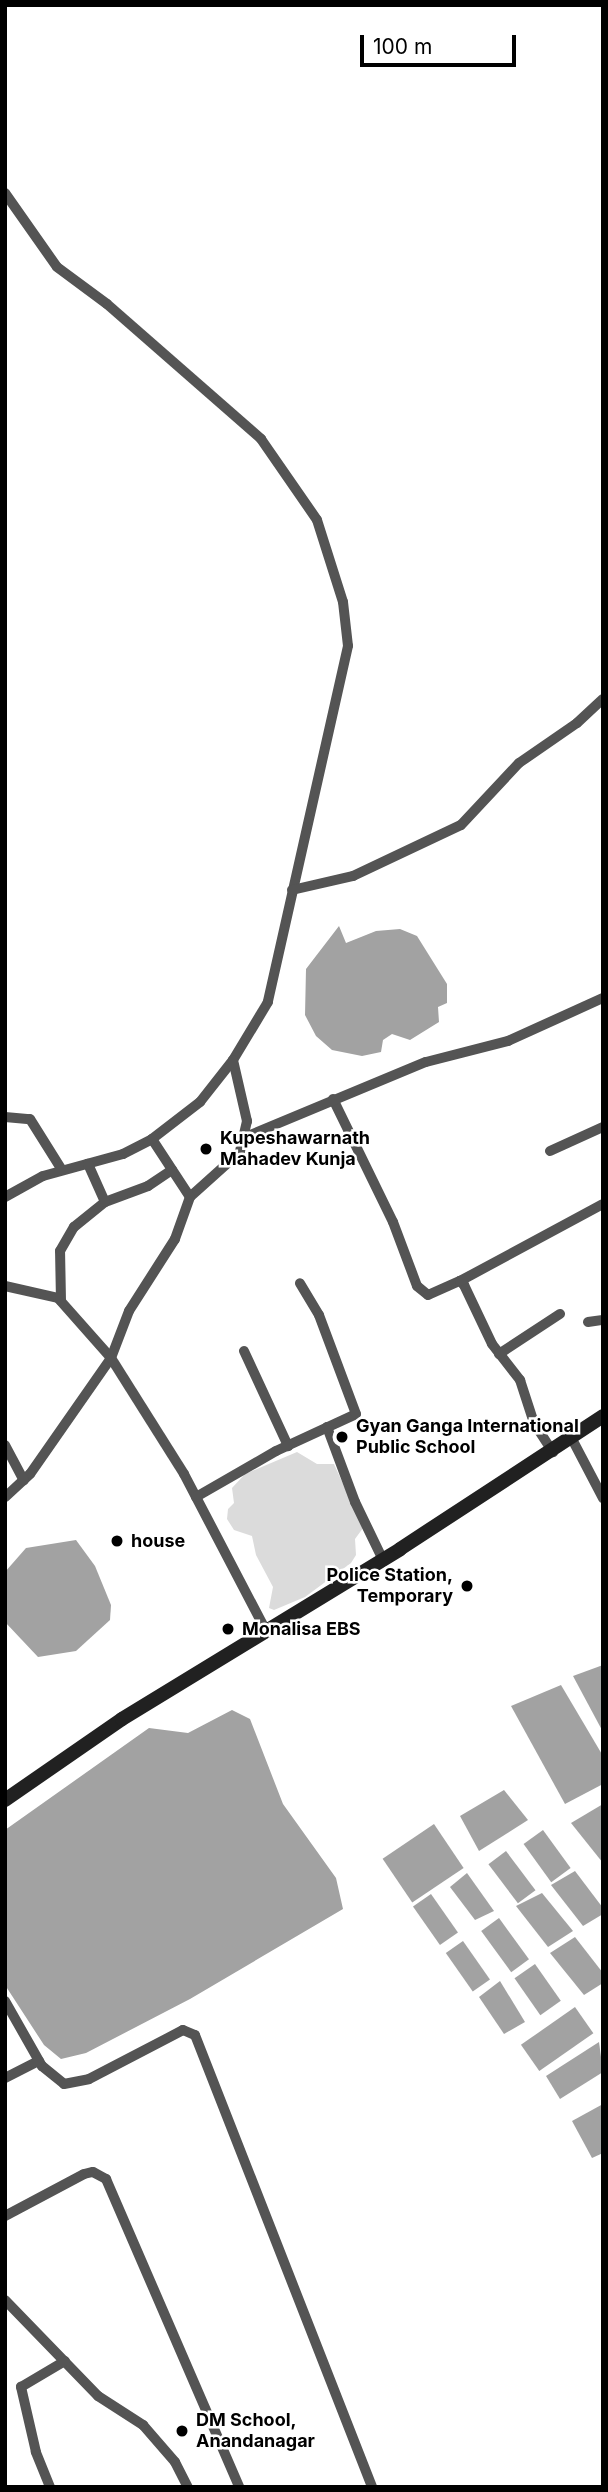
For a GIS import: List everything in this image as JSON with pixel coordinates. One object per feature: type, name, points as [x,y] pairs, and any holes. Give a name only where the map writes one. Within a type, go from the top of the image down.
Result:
[{"type":"main road","points":[[5,1800],[122,1719],[383,1560],[553,1452],[603,1416]]},
{"type":"street","points":[[5,193],[57,267],[107,304],[261,439],[317,520],[343,602],[348,646],[268,1002],[233,1060],[201,1102],[152,1139],[123,1154],[62,1170],[5,1197]]},
{"type":"street","points":[[292,890],[353,876],[461,825],[519,763],[578,723],[603,699]]},
{"type":"street","points":[[243,1138],[426,1062],[508,1041],[603,998]]},
{"type":"street","points":[[5,1496],[24,1479],[111,1358],[129,1311],[175,1239],[190,1197],[240,1152],[247,1121],[233,1060]]},
{"type":"street","points":[[333,1099],[393,1222],[417,1286],[428,1295],[603,1204]]},
{"type":"street","points":[[5,1116],[30,1119],[62,1170]]},
{"type":"street","points":[[551,1151],[603,1127]]},
{"type":"street","points":[[152,1139],[190,1197]]},
{"type":"street","points":[[88,1164],[105,1202]]},
{"type":"street","points":[[61,1301],[60,1251],[74,1227],[105,1202],[148,1186],[172,1170]]},
{"type":"street","points":[[460,1280],[499,1354],[520,1380],[534,1423],[553,1452]]},
{"type":"street","points":[[197,1497],[288,1446],[356,1414],[318,1315],[300,1283]]},
{"type":"street","points":[[5,1286],[61,1301],[111,1358],[197,1497],[267,1633]]},
{"type":"street","points":[[499,1354],[560,1314]]},
{"type":"street","points":[[589,1322],[603,1320]]},
{"type":"street","points":[[244,1351],[288,1446]]},
{"type":"street","points":[[327,1427],[355,1503],[383,1560]]},
{"type":"street","points":[[572,1439],[603,1498]]},
{"type":"street","points":[[5,1445],[24,1479]]},
{"type":"street","points":[[5,2001],[39,2061],[57,2081],[71,2084],[183,2029],[195,2035],[372,2487]]},
{"type":"street","points":[[5,2078],[39,2061]]},
{"type":"street","points":[[5,2216],[84,2174],[93,2172],[106,2179],[239,2487]]},
{"type":"street","points":[[5,2300],[98,2396],[143,2425],[175,2462],[188,2487]]},
{"type":"street","points":[[50,2487],[36,2452],[21,2387],[65,2361]]},
{"type":"shaded area","points":[[339,926],[346,943],[376,931],[400,929],[417,936],[447,984],[447,1003],[438,1007],[439,1022],[410,1040],[392,1034],[383,1040],[381,1052],[362,1056],[332,1050],[316,1036],[305,1015],[306,969]]},
{"type":"shaded area","points":[[297,1452],[317,1464],[334,1464],[363,1528],[355,1539],[356,1555],[351,1563],[305,1597],[274,1610],[269,1608],[273,1587],[256,1555],[252,1536],[234,1530],[227,1519],[228,1509],[234,1503],[232,1488],[245,1474]]},
{"type":"shaded area","points":[[76,1540],[95,1566],[111,1605],[110,1620],[76,1651],[38,1657],[5,1622],[5,1572],[26,1548]]},
{"type":"shaded area","points":[[603,1665],[603,1732],[573,1676]]},
{"type":"shaded area","points":[[561,1685],[603,1756],[603,1784],[565,1804],[511,1706]]},
{"type":"shaded area","points":[[232,1710],[250,1719],[283,1804],[336,1878],[343,1909],[190,1999],[86,2053],[61,2059],[44,2045],[5,1985],[5,1830],[149,1728],[188,1733]]},
{"type":"shaded area","points":[[504,1790],[528,1820],[479,1851],[460,1816]]},
{"type":"shaded area","points":[[603,1804],[603,1863],[571,1823]]},
{"type":"shaded area","points":[[434,1824],[464,1868],[412,1903],[383,1859]]},
{"type":"shaded area","points":[[543,1830],[571,1868],[551,1882],[524,1844]]},
{"type":"shaded area","points":[[506,1851],[535,1890],[518,1903],[488,1864]]},
{"type":"shaded area","points":[[575,1871],[603,1908],[603,1914],[583,1926],[551,1885]]},
{"type":"shaded area","points":[[467,1873],[494,1911],[475,1920],[450,1887]]},
{"type":"shaded area","points":[[542,1893],[573,1931],[548,1947],[516,1906]]},
{"type":"shaded area","points":[[431,1894],[458,1933],[440,1945],[413,1907]]},
{"type":"shaded area","points":[[499,1918],[529,1959],[511,1972],[481,1931]]},
{"type":"shaded area","points":[[575,1937],[603,1973],[603,1983],[584,1995],[550,1953]]},
{"type":"shaded area","points":[[463,1941],[490,1980],[473,1992],[446,1953]]},
{"type":"shaded area","points":[[535,1964],[561,2001],[540,2015],[515,1978]]},
{"type":"shaded area","points":[[500,1981],[525,2022],[504,2034],[479,1997]]},
{"type":"shaded area","points":[[575,2007],[593,2033],[539,2071],[521,2045]]},
{"type":"shaded area","points":[[599,2042],[603,2072],[560,2099],[546,2076]]},
{"type":"shaded area","points":[[603,2104],[603,2153],[592,2158],[572,2121]]},
{"type":"place","name":"Kupeshawarnath Mahadev Kunja","points":[[206,1149]]},
{"type":"place","name":"Gyan Ganga International Public School","points":[[342,1437]]},
{"type":"place","name":"house","points":[[117,1541]]},
{"type":"place","name":"Police Station, Temporary","points":[[467,1586]]},
{"type":"place","name":"Monalisa EBS","points":[[228,1629]]},
{"type":"place","name":"DM School, Anandanagar","points":[[182,2431]]}]
